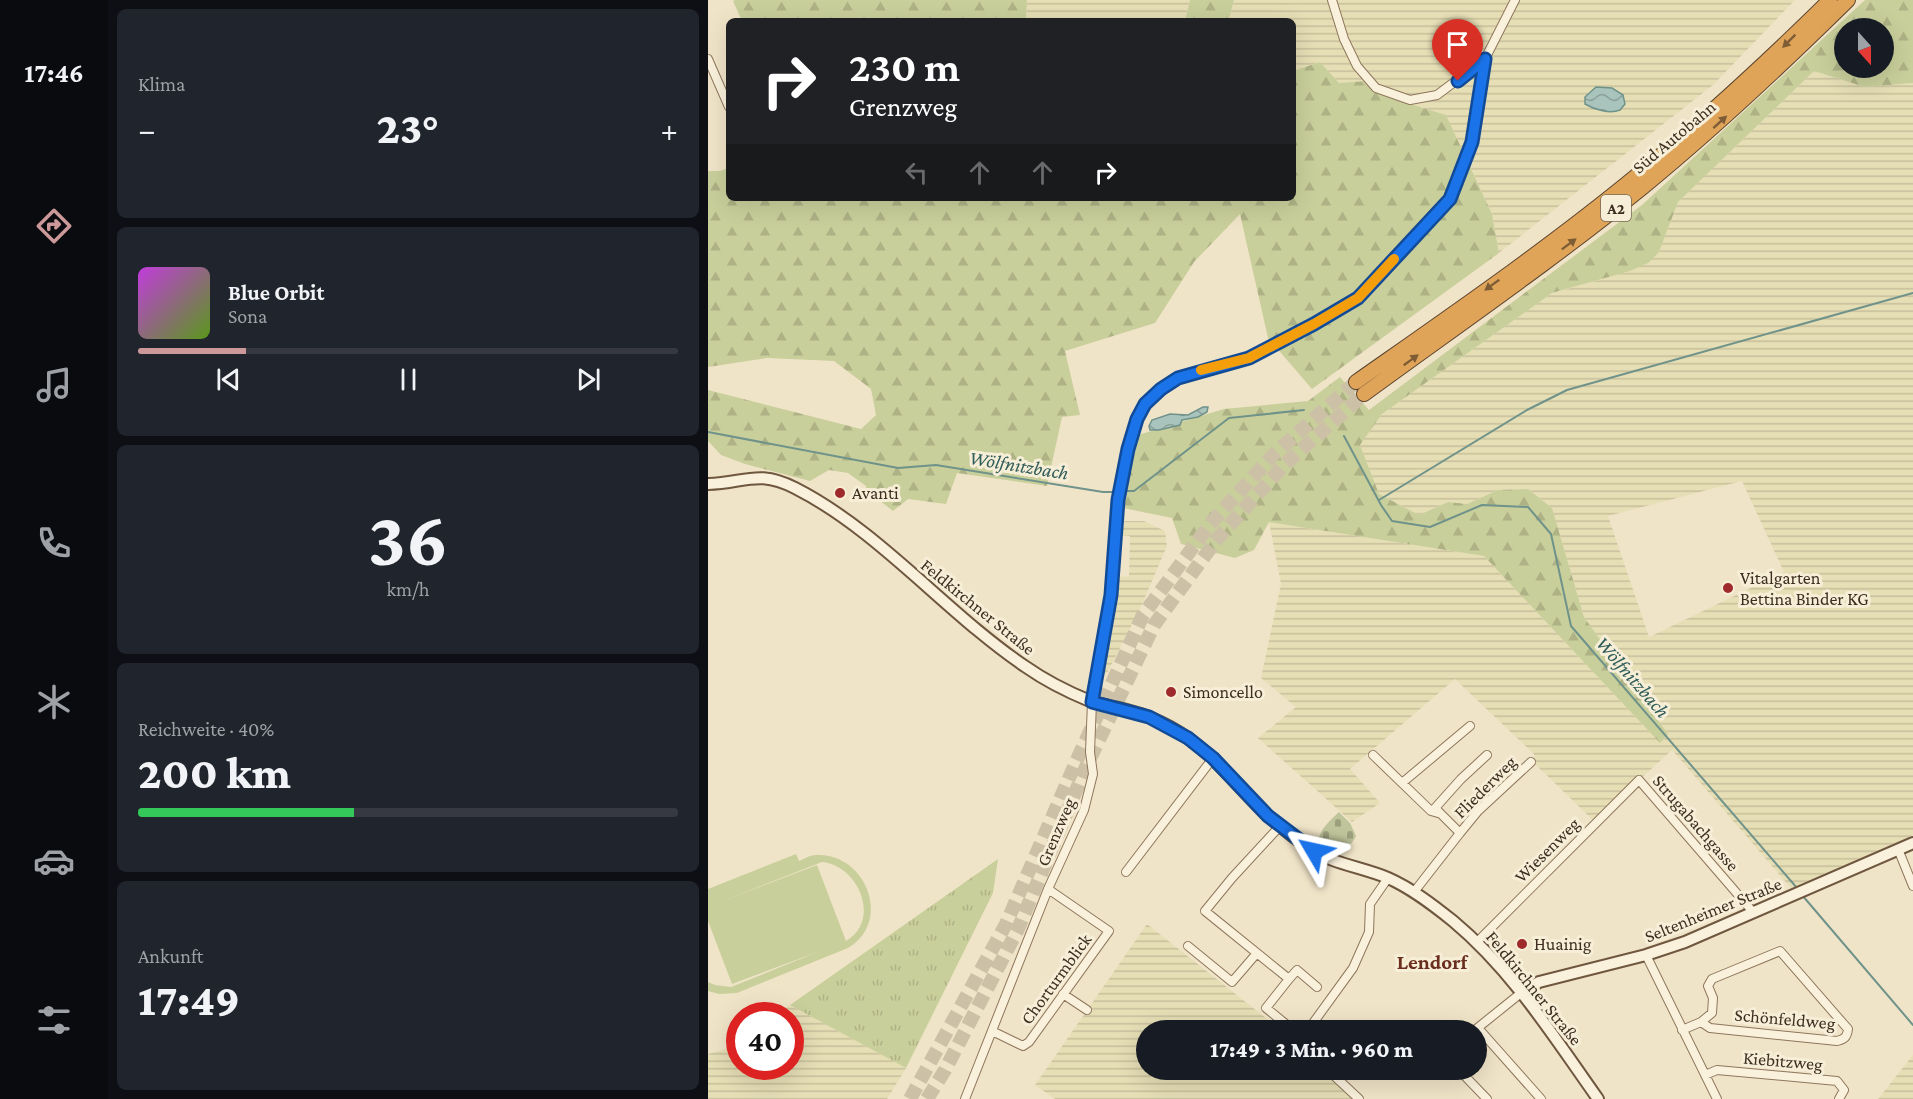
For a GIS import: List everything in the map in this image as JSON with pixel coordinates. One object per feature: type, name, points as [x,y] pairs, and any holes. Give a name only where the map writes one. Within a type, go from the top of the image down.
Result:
[{"type":"highway","name":"Süd Autobahn","points":[[1356,382],[1533,256],[1633,179],[1709,115],[1830,0]]},
{"type":"highway","name":"Süd Autobahn","points":[[1364,394],[1539,267],[1641,189],[1717,126],[1848,0]]},
{"type":"street","points":[[1332,0],[1344,39],[1357,66],[1376,88],[1410,99],[1437,95],[1485,59],[1515,0]]},
{"type":"street","points":[[708,59],[712,77],[726,102]]},
{"type":"street","name":"Grenzweg","points":[[965,1099],[1048,889],[1084,810],[1093,774],[1090,752],[1092,702],[1111,595],[1118,500],[1128,449],[1137,419],[1145,404],[1161,389],[1178,378],[1189,373],[1249,358],[1358,298],[1450,199],[1472,142],[1485,59]]},
{"type":"street","name":"Feldkirchner Straße","points":[[708,484],[720,484],[753,477],[769,478],[809,496],[869,538],[994,645],[1051,683],[1092,702],[1135,712],[1160,722],[1188,738],[1213,758],[1268,816],[1314,851],[1331,860],[1388,878],[1414,892],[1477,942],[1521,993],[1598,1099]]},
{"type":"street","points":[[1402,783],[1470,726]]},
{"type":"street","points":[[1372,755],[1431,811],[1441,814]]},
{"type":"street","points":[[1460,833],[1435,808],[1487,755]]},
{"type":"street","points":[[1126,872],[1213,758]]},
{"type":"street","name":"Fliederweg","points":[[1414,892],[1478,812],[1531,762]]},
{"type":"street","name":"Strugabachgasse","points":[[1639,780],[1753,912]]},
{"type":"street","name":"Wiesenweg","points":[[1477,942],[1639,780]]},
{"type":"street","points":[[1280,826],[1205,911],[1289,979]]},
{"type":"street","name":"Seltenheimer Straße","points":[[1521,993],[1539,982],[1646,956],[1685,942],[1913,843]]},
{"type":"street","points":[[1898,849],[1913,886]]},
{"type":"street","points":[[1315,1020],[1353,968],[1369,932],[1370,904],[1388,878]]},
{"type":"street","name":"Chorturmblick","points":[[992,1031],[1023,1046],[1029,1042],[1109,931],[1048,889]]},
{"type":"street","points":[[1188,946],[1232,982],[1257,953]]},
{"type":"street","name":"Schönfeldweg","points":[[1780,951],[1848,1029],[1847,1036],[1837,1041],[1710,1028],[1701,1023],[1712,1013],[1713,998],[1708,986],[1712,979],[1780,951]]},
{"type":"street","points":[[1646,956],[1717,1099]]},
{"type":"street","points":[[1280,1020],[1266,1008],[1297,970],[1317,987]]},
{"type":"street","points":[[1064,993],[1087,1011]]},
{"type":"street","points":[[1487,1020],[1521,993]]},
{"type":"street","points":[[1682,1030],[1701,1023]]},
{"type":"street","points":[[1487,1041],[1541,1099]]},
{"type":"street","name":"Kiebitzweg","points":[[1705,1075],[1717,1070],[1837,1082],[1844,1090],[1839,1099]]},
{"type":"street","points":[[1339,1080],[1359,1099]]},
{"type":"street","points":[[1469,1080],[1487,1099]]},
{"type":"shaded area","points":[[1027,0],[1190,0],[1186,18],[1026,18]]},
{"type":"shaded area","points":[[1234,0],[1795,0],[1713,85],[1499,253],[1492,214],[1446,115],[1381,95],[1367,81],[1339,83],[1320,62],[1296,70],[1296,18],[1229,18]]},
{"type":"shaded area","points":[[1814,71],[1865,87],[1913,83],[1913,835],[1791,888],[1672,750],[1594,821],[1536,765],[1534,754],[1455,679],[1350,769],[1380,803],[1352,822],[1258,738],[1296,707],[1261,678],[1281,584],[1269,522],[1484,556],[1660,743],[1668,734],[1584,617],[1552,508],[1528,489],[1498,490],[1467,504],[1448,502],[1419,515],[1379,494],[1360,445],[1382,414],[1550,294],[1630,271],[1659,252],[1678,202]],"holes":[[[1742,481],[1784,572],[1649,637],[1608,516]]]},
{"type":"shaded area","points":[[1120,521],[1144,521],[1165,531],[1167,546],[1140,609],[1103,677],[1114,576],[1129,577],[1130,536],[1117,535]]},
{"type":"shaded area","points":[[1147,924],[1268,1020],[1136,1020],[1136,1080],[1333,1080],[1353,1099],[1055,1099],[1035,1085]]},
{"type":"shaded area","points":[[804,1013],[906,1068],[887,1099],[708,1099],[708,1054],[726,1049],[726,1080],[804,1080]]},
{"type":"shaded area","points":[[1913,1055],[1913,1099],[1878,1099]]},
{"type":"green space","points":[[1027,0],[1026,18],[741,18],[733,1]]},
{"type":"green space","points":[[1190,0],[1234,0],[1229,18],[1186,18]]},
{"type":"green space","points":[[1865,0],[1913,0],[1913,83],[1865,87],[1836,78],[1894,78],[1894,18],[1845,18]]},
{"type":"green space","points":[[1834,28],[1834,77],[1814,71],[1678,202],[1659,252],[1648,263],[1630,271],[1552,293],[1382,414],[1360,445],[1379,494],[1419,515],[1448,502],[1467,504],[1498,490],[1528,489],[1552,508],[1584,617],[1668,734],[1660,743],[1484,556],[1269,522],[1254,550],[1235,558],[1181,544],[1172,518],[1123,508],[1138,435],[1224,409],[1308,401],[1340,377],[1369,410],[1642,205]]},
{"type":"green space","points":[[1320,62],[1339,83],[1367,81],[1381,95],[1446,115],[1492,214],[1499,253],[1312,389],[1268,338],[1240,214],[1194,262],[1155,323],[1065,351],[1080,415],[1062,417],[1047,486],[957,473],[946,504],[908,499],[893,511],[848,473],[829,470],[810,481],[745,464],[721,455],[708,441],[708,390],[861,429],[876,415],[871,389],[834,361],[767,358],[708,367],[708,171],[726,169],[726,201],[1296,201],[1296,70]]},
{"type":"green space","points":[[1339,812],[1350,823],[1356,836],[1344,849],[1327,851],[1318,842],[1319,837],[1326,825]]},
{"type":"green space","points":[[796,854],[799,861],[814,855],[834,857],[848,865],[860,876],[868,891],[871,906],[869,922],[862,936],[848,948],[737,993],[719,994],[708,991],[708,982],[731,987],[820,951],[732,984],[708,921],[708,889]],"holes":[[[822,862],[835,865],[855,883],[864,908],[857,932],[846,941],[817,865],[720,902]]]},
{"type":"green space","points":[[998,859],[993,893],[906,1068],[804,1013],[804,1002],[794,1002]]},
{"type":"water","points":[[1596,87],[1612,88],[1623,95],[1625,104],[1620,110],[1612,112],[1598,110],[1585,104],[1585,97]]},
{"type":"water","points":[[1203,407],[1208,407],[1207,412],[1198,417],[1182,420],[1180,425],[1150,430],[1152,420],[1170,414],[1188,415]]},
{"type":"waterway","points":[[1379,500],[1527,410],[1567,390],[1913,293]]},
{"type":"waterway","name":"Wölfnitzbach","points":[[1122,491],[1134,491],[1229,418],[1304,410]]},
{"type":"waterway","name":"Wölfnitzbach","points":[[708,432],[898,468],[936,465],[1103,492],[1117,492]]},
{"type":"waterway","name":"Wölfnitzbach","points":[[1344,436],[1392,521],[1430,527],[1482,505],[1528,507],[1551,534],[1571,626],[1797,888]]},
{"type":"waterway","name":"Wölfnitzbach","points":[[1802,895],[1913,1025]]},
{"type":"tunnel","points":[[910,1099],[1006,924],[1143,615],[1210,524],[1274,454],[1356,382]]},
{"type":"tunnel","points":[[927,1099],[945,1070],[1018,929],[1085,769],[1154,625],[1218,538],[1284,465],[1364,394]]},
{"type":"slow traffic","points":[[1201,370],[1249,358],[1314,324],[1358,298],[1394,259]]},
{"type":"place","name":"Avanti","points":[[840,493]]},
{"type":"place","name":"Vitalgarten Bettina Binder KG","points":[[1728,588]]},
{"type":"place","name":"Simoncello","points":[[1171,692]]},
{"type":"place","name":"Huainig","points":[[1522,944]]},
{"type":"district","name":"Lendorf","points":[[1432,962]]},
{"type":"route","points":[[1314,851],[1268,816],[1227,771],[1188,738],[1149,717],[1092,702],[1111,595],[1118,500],[1128,449],[1137,419],[1145,404],[1161,389],[1189,373],[1249,358],[1358,298],[1450,199],[1472,142],[1485,59],[1458,81]]}]
